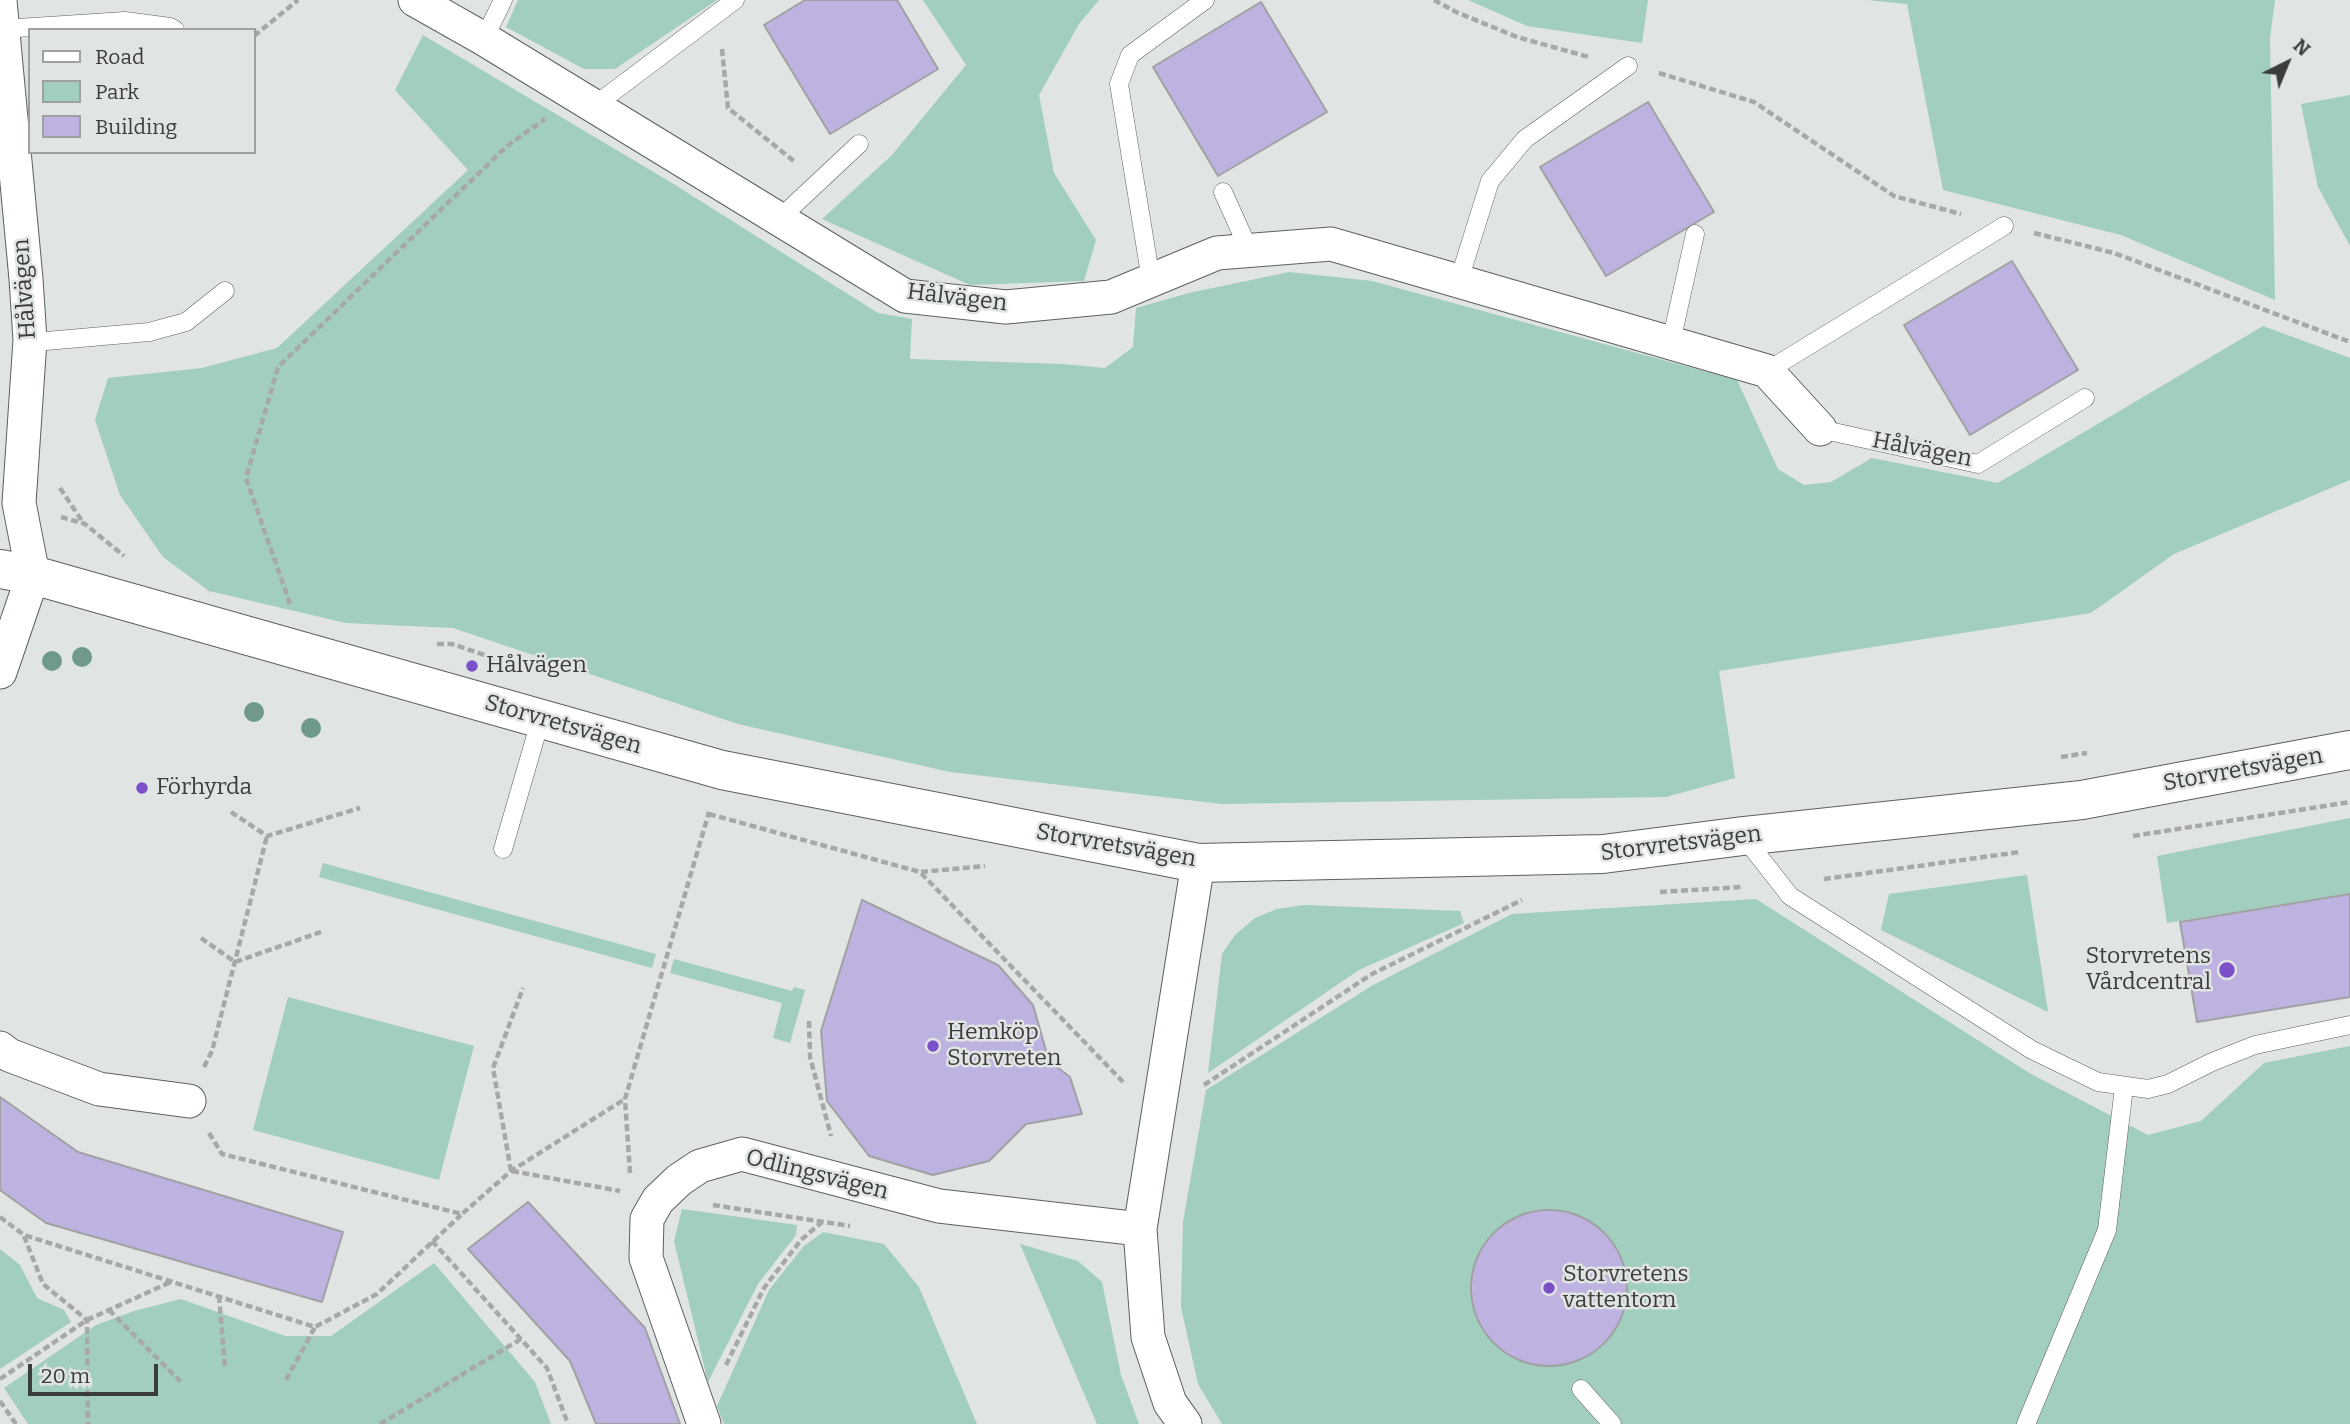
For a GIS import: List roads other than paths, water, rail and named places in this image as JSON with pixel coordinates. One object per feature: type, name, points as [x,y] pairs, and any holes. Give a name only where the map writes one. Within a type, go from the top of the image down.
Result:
[{"type":"street","name":"Hålvägen","points":[[415,0],[484,39],[905,296],[1006,307],[1111,297],[1217,253],[1331,244],[1767,372],[1820,429]]},
{"type":"street","name":"Hålvägen","points":[[1,15],[30,340],[17,572]]},
{"type":"street","points":[[0,672],[17,572]]},
{"type":"street","name":"Storvretsvägen","points":[[17,572],[722,770],[1198,863],[1603,854],[1743,836],[2082,800],[2350,750]]},
{"type":"street","points":[[1185,1424],[1170,1403],[1148,1337],[1140,1229],[1198,863]]},
{"type":"street","points":[[0,1048],[9,1055],[99,1089],[189,1101]]},
{"type":"street","name":"Odlingsvägen","points":[[703,1420],[646,1258],[645,1196],[679,1180],[699,1166],[742,1154],[939,1206],[1140,1229]]},
{"type":"lane","points":[[484,39],[503,0]]},
{"type":"lane","points":[[585,101],[735,0]]},
{"type":"lane","points":[[1151,280],[1119,84],[1130,54],[1205,0]]},
{"type":"lane","points":[[1,15],[125,21],[172,28]]},
{"type":"lane","points":[[1459,280],[1490,181],[1525,139],[1628,66]]},
{"type":"lane","points":[[779,219],[859,145]]},
{"type":"lane","points":[[1223,192],[1249,250]]},
{"type":"lane","points":[[1767,372],[2004,226]]},
{"type":"lane","points":[[1671,342],[1695,234]]},
{"type":"lane","points":[[30,340],[149,332],[186,322],[225,291]]},
{"type":"lane","name":"Hålvägen","points":[[1820,429],[1978,464],[2085,398]]},
{"type":"lane","points":[[503,849],[541,718]]},
{"type":"lane","points":[[1743,836],[1790,896],[2032,1050],[2098,1082],[2148,1088],[2168,1084],[2211,1062],[2255,1045],[2350,1025]]},
{"type":"lane","points":[[2026,1424],[2107,1230],[2124,1087]]},
{"type":"lane","points":[[1581,1389],[1612,1424]]},
{"type":"place","name":"Hålvägen","points":[[472,666]]},
{"type":"place","name":"Förhyrda","points":[[142,788]]},
{"type":"place","name":"Storvretens Vårdcentral","points":[[2227,970]]},
{"type":"place","name":"Hemköp Storvreten","points":[[933,1046]]},
{"type":"place","name":"Storvretens vattentorn","points":[[1549,1288]]}]
